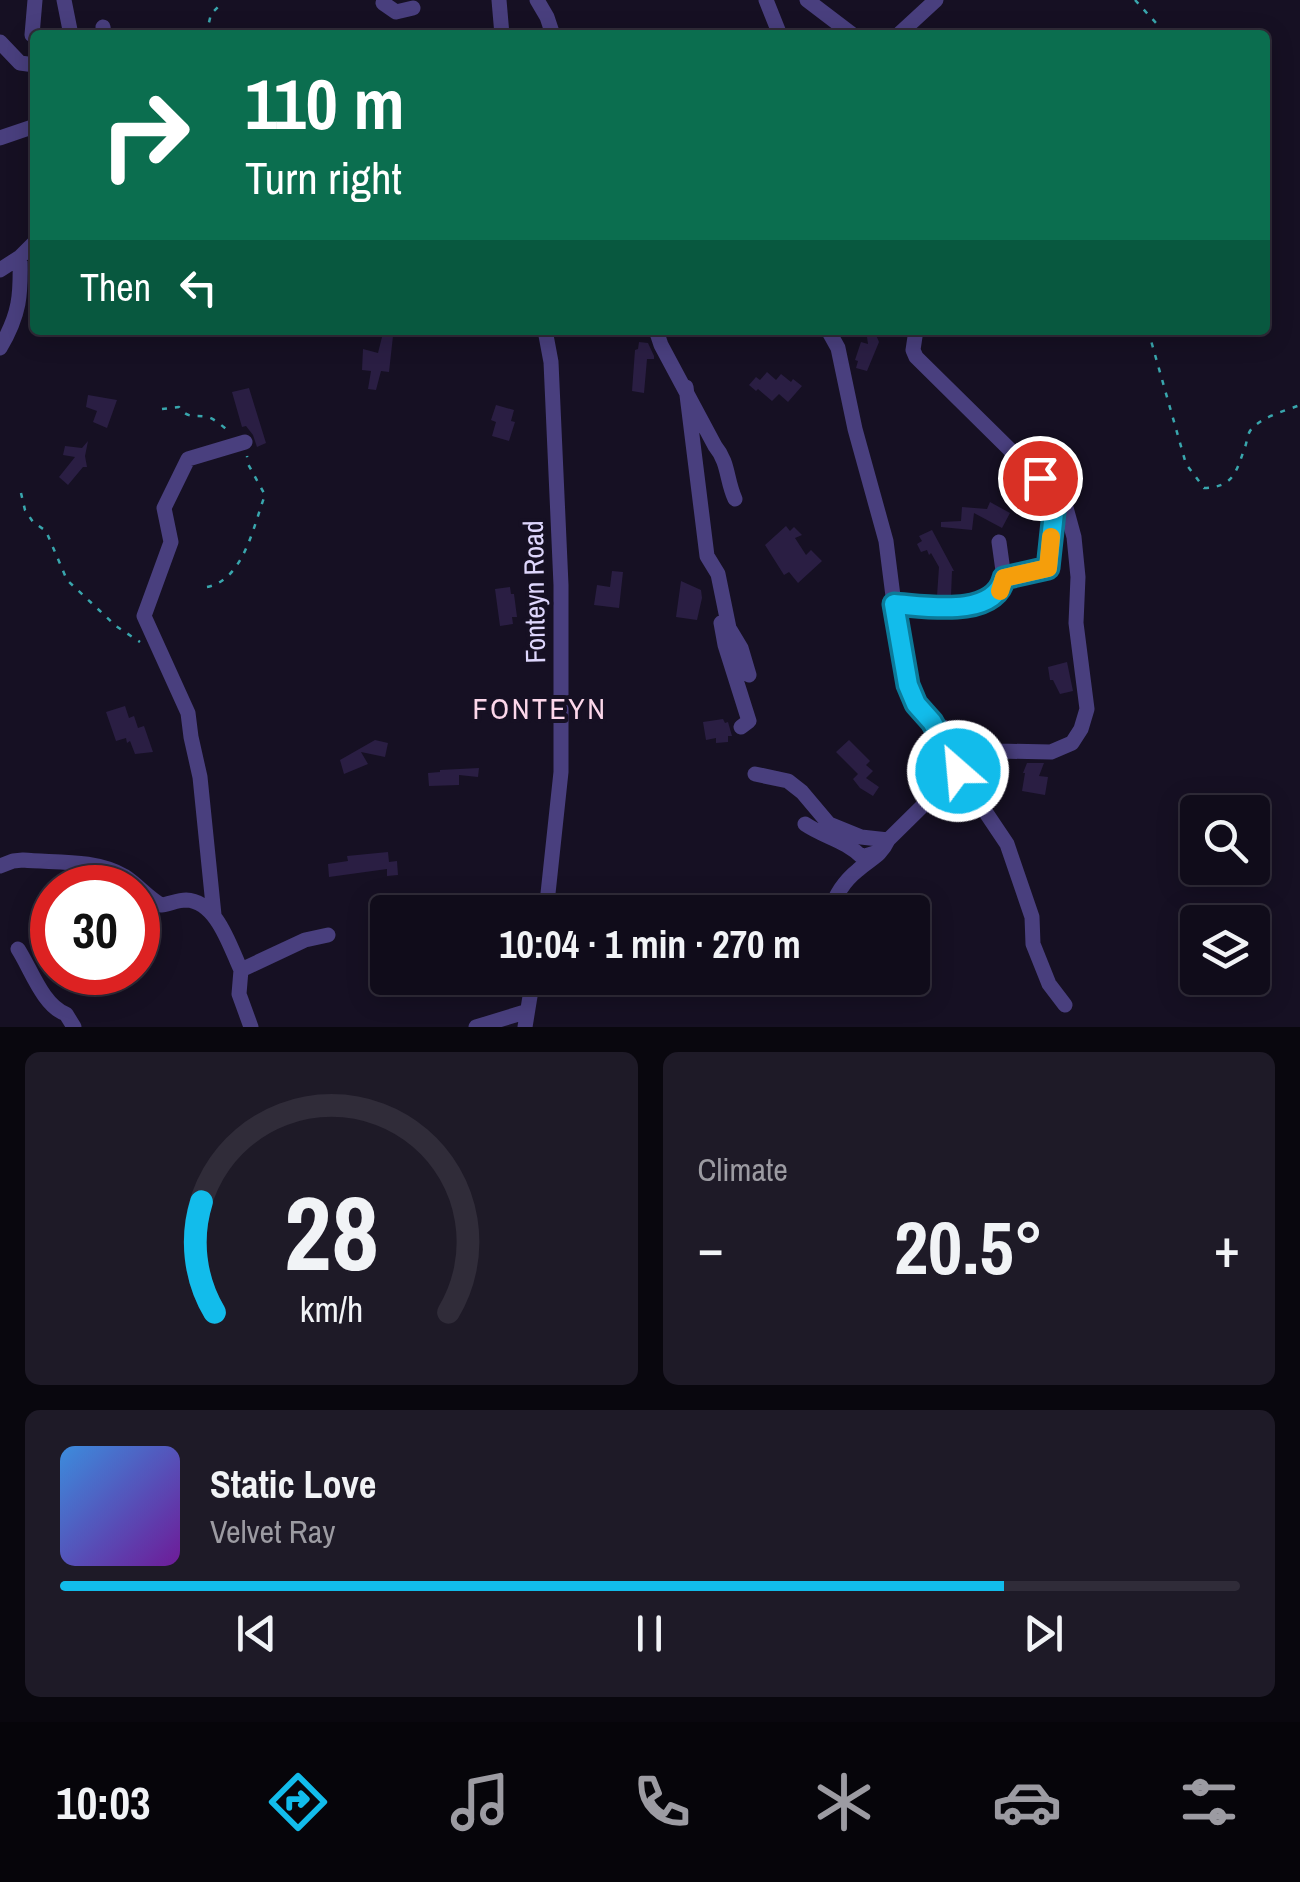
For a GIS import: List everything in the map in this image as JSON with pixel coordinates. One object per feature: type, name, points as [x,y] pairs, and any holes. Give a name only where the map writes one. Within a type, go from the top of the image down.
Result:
[{"type":"street","points":[[32,30],[35,0]]},
{"type":"street","points":[[64,0],[70,30]]},
{"type":"street","points":[[499,0],[502,30]]},
{"type":"street","points":[[537,0],[551,30]]},
{"type":"street","points":[[766,0],[778,30]]},
{"type":"street","points":[[807,0],[847,30]]},
{"type":"street","points":[[903,30],[936,0]]},
{"type":"street","points":[[383,3],[396,12],[416,4]]},
{"type":"street","points":[[400,22],[416,4]]},
{"type":"street","points":[[0,42],[20,63],[30,64]]},
{"type":"street","points":[[0,138],[30,128]]},
{"type":"street","points":[[0,270],[30,247]]},
{"type":"street","points":[[0,348],[16,316],[20,257]]},
{"type":"street","name":"Fonteyn Road","points":[[546,335],[551,362],[561,585],[561,772],[548,895]]},
{"type":"street","points":[[658,335],[715,446],[725,457],[735,499]]},
{"type":"street","points":[[831,335],[838,348],[855,429],[886,541],[908,685],[916,704],[948,740],[958,771],[1007,844],[1032,917],[1033,944],[1049,984],[1066,1005]]},
{"type":"street","points":[[915,335],[916,357],[1056,494],[1069,512],[1078,576],[1076,623],[1087,709],[1072,743],[1050,752],[998,752],[932,722]]},
{"type":"street","points":[[686,388],[706,571],[749,721],[741,727]]},
{"type":"street","points":[[244,442],[188,459],[164,508],[171,542],[144,616],[188,713],[200,777],[214,915],[241,970],[239,994],[251,1027]]},
{"type":"street","points":[[1004,578],[1048,568],[1056,494]]},
{"type":"street","points":[[894,604],[964,608],[993,598],[1004,578],[999,542]]},
{"type":"street","points":[[707,556],[718,574],[729,628],[750,675]]},
{"type":"street","points":[[805,824],[853,848],[862,857],[875,853],[958,771]]},
{"type":"street","points":[[755,774],[788,781],[829,824],[861,837],[888,840]]},
{"type":"street","points":[[836,895],[855,872],[881,854],[888,840]]},
{"type":"street","points":[[0,866],[12,860],[100,865],[128,878],[161,905],[193,901],[214,915]]},
{"type":"street","points":[[241,970],[304,940],[328,934]]},
{"type":"street","points":[[18,949],[50,1002],[66,1014],[74,1027]]},
{"type":"street","points":[[476,1027],[525,1020],[529,995]]},
{"type":"path","points":[[1135,0],[1162,30]]},
{"type":"path","points":[[207,30],[211,14],[221,4]]},
{"type":"path","points":[[1149,335],[1186,464],[1204,488],[1216,488],[1230,481],[1250,431],[1267,418],[1300,405]]},
{"type":"path","points":[[162,409],[179,407],[195,418],[208,417],[244,442],[248,464],[265,495],[247,552],[218,585],[207,587]]},
{"type":"path","points":[[21,493],[24,510],[46,531],[67,580],[116,626],[162,656]]},
{"type":"building","points":[[382,335],[393,336],[389,372],[381,371],[376,390],[368,389],[371,371],[362,370],[363,349],[378,353]]},
{"type":"building","points":[[867,335],[876,335],[879,342],[867,371],[856,368],[855,360],[861,342],[868,344]]},
{"type":"building","points":[[639,342],[648,343],[654,356],[647,359],[644,393],[632,391]]},
{"type":"building","points":[[767,372],[776,380],[781,374],[802,386],[788,402],[779,394],[772,401],[749,385]]},
{"type":"building","points":[[249,388],[266,443],[257,447],[253,435],[246,426],[242,427],[232,392]]},
{"type":"building","points":[[88,395],[117,400],[107,428],[93,422],[97,411],[86,407]]},
{"type":"building","points":[[496,405],[514,410],[509,441],[492,436],[496,422],[491,420]]},
{"type":"building","points":[[88,441],[87,467],[68,485],[59,477],[75,457],[63,455],[65,446],[82,448]]},
{"type":"building","points":[[990,502],[1010,513],[1002,528],[974,513],[972,530],[941,527],[941,522],[961,521],[962,507],[987,509]]},
{"type":"building","points":[[786,526],[790,531],[794,527],[802,535],[795,538],[806,555],[811,550],[822,561],[798,583],[789,572],[784,575],[765,545]]},
{"type":"building","points":[[932,530],[954,571],[951,596],[937,596],[939,567],[931,553],[921,552],[917,544],[922,541],[919,536]]},
{"type":"building","points":[[612,571],[623,572],[619,608],[594,605],[597,585],[610,587]]},
{"type":"building","points":[[681,581],[701,590],[697,620],[676,617]]},
{"type":"building","points":[[510,587],[517,617],[512,617],[513,624],[500,626],[495,589]]},
{"type":"building","points":[[1067,662],[1073,691],[1060,694],[1050,680],[1048,667]]},
{"type":"building","points":[[125,706],[138,728],[144,726],[153,752],[135,754],[126,738],[116,741],[106,712]]},
{"type":"building","points":[[703,722],[728,722],[732,736],[728,736],[728,742],[706,740]]},
{"type":"building","points":[[375,740],[388,743],[385,757],[361,752],[368,764],[344,774],[340,760]]},
{"type":"building","points":[[849,740],[870,761],[866,765],[873,771],[866,778],[879,787],[873,796],[860,788],[853,779],[858,774],[836,752]]},
{"type":"building","points":[[1027,763],[1044,763],[1039,776],[1048,777],[1045,795],[1022,791]]},
{"type":"building","points":[[479,768],[478,777],[459,775],[459,785],[429,786],[428,773]]},
{"type":"building","points":[[388,852],[389,862],[397,861],[398,875],[387,876],[387,869],[329,877],[328,864],[348,861],[347,856]]},
{"type":"slow traffic","points":[[1000,591],[1004,578],[1048,568],[1051,537]]},
{"type":"district","name":"FONTEYN","points":[[540,708]]},
{"type":"route","points":[[958,771],[948,740],[916,704],[908,685],[894,604],[964,608],[993,598],[1004,578],[1048,568],[1056,494],[1040,478]]}]
